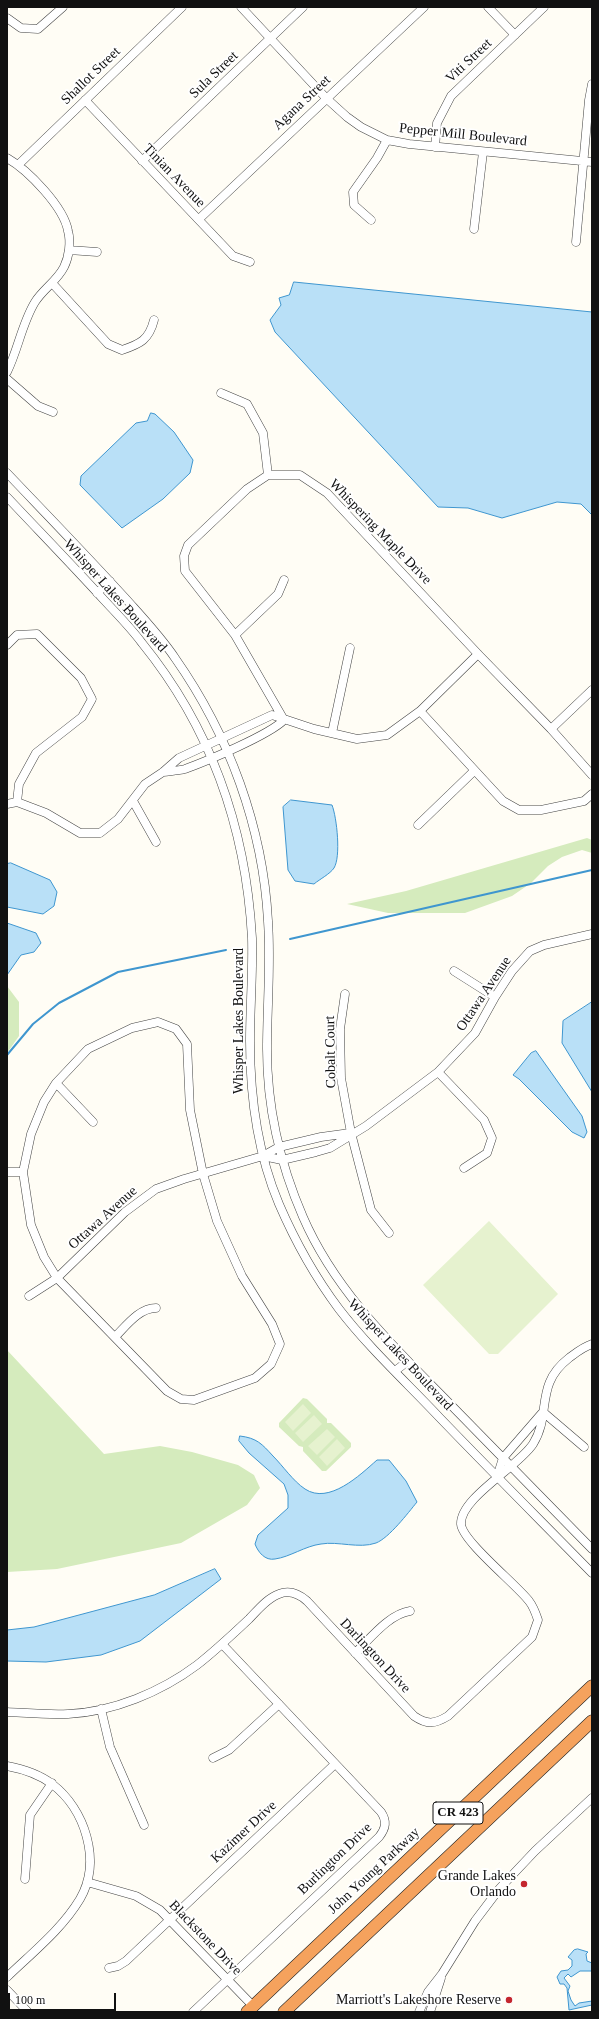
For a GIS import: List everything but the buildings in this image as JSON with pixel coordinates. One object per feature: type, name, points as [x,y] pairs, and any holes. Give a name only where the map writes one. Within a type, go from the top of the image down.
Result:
[{"type":"highway","name":"John Young Parkway","points":[[250,2009],[592,1686]]},
{"type":"highway","name":"CR 423","points":[[284,2012],[592,1721]]},
{"type":"street","points":[[7,18],[21,28],[38,29],[63,7]]},
{"type":"street","name":"Shallot Street","points":[[18,165],[182,7]]},
{"type":"street","name":"Pepper Mill Boulevard","points":[[241,7],[326,98],[347,117],[387,140],[483,152],[592,162]]},
{"type":"street","name":"Sula Street","points":[[142,161],[303,7]]},
{"type":"street","name":"Agana Street","points":[[199,219],[424,7]]},
{"type":"street","points":[[488,7],[515,35]]},
{"type":"street","name":"Viti Street","points":[[436,146],[437,123],[451,96],[544,7]]},
{"type":"street","points":[[576,242],[583,160],[592,84]]},
{"type":"street","name":"Tinian Avenue","points":[[85,100],[233,256],[250,262]]},
{"type":"street","points":[[371,220],[354,205],[352,192],[377,158],[387,140]]},
{"type":"street","points":[[474,229],[483,152]]},
{"type":"street","points":[[7,158],[18,165],[56,205],[68,231],[69,250],[64,267],[52,283],[35,301],[26,321],[15,356],[7,372]]},
{"type":"street","points":[[69,250],[97,252]]},
{"type":"street","points":[[52,283],[108,344],[122,350],[141,343],[152,330],[154,320]]},
{"type":"street","points":[[7,379],[38,406],[53,412]]},
{"type":"street","points":[[221,393],[246,404],[263,433],[268,475],[242,494],[188,545],[184,556],[185,571],[235,635],[284,720]]},
{"type":"street","name":"Whisper Lakes Boulevard","points":[[7,473],[110,581],[174,656],[197,692],[227,750],[243,792],[256,833],[263,873],[268,920],[267,1050],[268,1085],[272,1117],[282,1160],[304,1220],[330,1268],[365,1316],[592,1549]]},
{"type":"street","name":"Whispering Maple Drive","points":[[268,475],[300,475],[327,493],[478,654],[551,729],[592,775]]},
{"type":"street","name":"Whisper Lakes Boulevard","points":[[7,497],[141,640],[164,671],[180,696],[206,745],[229,802],[241,847],[248,895],[252,941],[251,1084],[254,1114],[263,1156],[278,1202],[300,1249],[322,1286],[360,1334],[497,1477],[592,1573]]},
{"type":"street","points":[[235,635],[278,594],[284,580]]},
{"type":"street","points":[[97,593],[110,581]]},
{"type":"street","points":[[7,645],[17,635],[37,634],[81,678],[92,699],[82,717],[36,754],[19,784],[17,802]]},
{"type":"street","points":[[332,733],[350,648]]},
{"type":"street","points":[[7,804],[17,802],[46,813],[80,833],[100,833],[118,819],[145,784],[163,772],[178,758],[272,715],[284,720],[357,739],[387,736],[420,711],[478,654]]},
{"type":"street","points":[[551,729],[592,690]]},
{"type":"street","points":[[420,711],[503,801],[519,810],[541,810],[584,801],[592,794]]},
{"type":"street","points":[[163,772],[183,769],[211,757],[277,727],[284,720]]},
{"type":"street","points":[[418,825],[474,771]]},
{"type":"street","points":[[132,801],[156,842]]},
{"type":"street","name":"Ottawa Avenue","points":[[263,1156],[282,1160],[330,1148],[351,1133],[366,1126],[438,1072],[475,1033],[495,996],[512,971],[530,951],[544,945],[592,934]]},
{"type":"street","points":[[454,971],[495,996]]},
{"type":"street","name":"Cobalt Court","points":[[345,994],[340,1029],[341,1078],[351,1133],[371,1210],[389,1233]]},
{"type":"street","points":[[158,1022],[176,1029],[187,1044],[190,1110],[203,1174],[217,1221],[242,1276],[272,1324],[280,1344],[271,1364],[255,1378],[194,1400],[181,1399],[167,1391],[57,1278],[44,1257],[31,1225],[23,1172],[31,1134],[44,1102],[56,1083],[88,1049],[132,1028],[158,1022]]},
{"type":"street","points":[[438,1072],[484,1120],[492,1138],[486,1153],[464,1168]]},
{"type":"street","points":[[56,1083],[93,1122]]},
{"type":"street","name":"Ottawa Avenue","points":[[29,1296],[57,1278],[125,1212],[156,1189],[184,1179],[263,1156],[279,1147],[322,1137],[351,1133]]},
{"type":"street","points":[[7,1172],[23,1172]]},
{"type":"street","points":[[115,1337],[141,1313],[150,1308],[156,1308]]},
{"type":"street","points":[[497,1477],[512,1467],[532,1446],[539,1433],[548,1383],[557,1367],[583,1346],[592,1344]]},
{"type":"street","points":[[395,1371],[408,1361]]},
{"type":"street","points":[[542,1412],[584,1447]]},
{"type":"street","points":[[497,1477],[503,1458],[542,1412]]},
{"type":"street","name":"Darlington Drive","points":[[7,1712],[68,1714],[101,1709],[124,1703],[165,1686],[196,1666],[272,1597],[288,1592],[300,1596],[306,1601],[414,1716],[423,1722],[437,1723],[448,1716],[532,1637],[538,1620],[530,1602],[470,1540],[461,1525],[464,1512],[497,1477]]},
{"type":"street","points":[[355,1653],[391,1620],[400,1614],[410,1611]]},
{"type":"street","name":"Burlington Drive","points":[[193,2012],[384,1831],[385,1821],[381,1812],[222,1644]]},
{"type":"street","points":[[213,1758],[229,1750],[278,1704]]},
{"type":"street","points":[[101,1709],[110,1747],[144,1825]]},
{"type":"street","name":"Kazimer Drive","points":[[109,1968],[123,1964],[335,1764]]},
{"type":"street","points":[[7,1766],[30,1771],[52,1783],[72,1804],[83,1825],[90,1855],[87,1882],[80,1898],[60,1926],[7,1977]]},
{"type":"street","points":[[24,1879],[30,1815],[52,1783]]},
{"type":"street","points":[[419,2012],[428,1992],[442,1974],[475,1921],[500,1888],[535,1851],[592,1798]]},
{"type":"street","name":"Blackstone Drive","points":[[87,1882],[136,1896],[155,1906],[170,1919],[228,1980],[250,2009]]},
{"type":"street","points":[[430,2012],[442,1974]]},
{"type":"street","points":[[7,1990],[28,2012]]},
{"type":"green space","points":[[587,838],[592,840],[592,853],[582,850],[562,857],[548,866],[531,883],[512,896],[465,913],[388,913],[347,904],[406,891]]},
{"type":"green space","points":[[7,986],[19,1002],[19,1036],[7,1053]]},
{"type":"green space","points":[[489,1221],[558,1294],[498,1354],[489,1354],[423,1285]]},
{"type":"green space","points":[[7,1350],[104,1454],[160,1446],[192,1452],[238,1465],[254,1475],[260,1488],[247,1505],[181,1543],[57,1569],[7,1572]]},
{"type":"green space","points":[[303,1398],[307,1399],[327,1419],[327,1423],[331,1423],[351,1443],[351,1447],[326,1471],[322,1471],[303,1451],[303,1447],[299,1446],[279,1427],[279,1423]]},
{"type":"green space","points":[[303,1404],[311,1413],[293,1431],[285,1422]]},
{"type":"green space","points":[[314,1415],[322,1424],[303,1442],[295,1433]]},
{"type":"green space","points":[[327,1429],[335,1437],[317,1455],[308,1446]]},
{"type":"green space","points":[[337,1439],[345,1448],[327,1466],[319,1457]]},
{"type":"water","points":[[294,282],[592,312],[592,515],[581,504],[557,502],[502,518],[468,508],[438,507],[275,332],[270,320],[281,305],[279,298],[289,295]]},
{"type":"water","points":[[151,413],[155,414],[174,432],[193,460],[190,473],[163,499],[122,528],[80,485],[81,476],[136,423],[147,421]]},
{"type":"water","points":[[291,800],[332,805],[334,811],[338,837],[336,863],[332,870],[314,884],[295,881],[288,870],[283,807]]},
{"type":"water","points":[[11,863],[50,880],[57,892],[54,906],[43,914],[7,907],[7,864]]},
{"type":"water","points":[[7,923],[36,933],[41,943],[34,952],[21,955],[7,975]]},
{"type":"water","points":[[592,1002],[592,1092],[562,1043],[563,1021]]},
{"type":"water","points":[[536,1051],[582,1116],[587,1132],[584,1138],[572,1132],[519,1079],[513,1075],[531,1053]]},
{"type":"water","points":[[240,1436],[251,1438],[259,1442],[296,1482],[305,1489],[314,1493],[334,1491],[353,1480],[377,1460],[389,1460],[406,1481],[417,1502],[387,1536],[376,1543],[369,1545],[334,1543],[321,1544],[281,1558],[268,1559],[260,1553],[255,1544],[258,1535],[288,1508],[288,1495],[284,1484],[249,1453],[239,1441]]},
{"type":"water","points":[[215,1569],[221,1579],[140,1641],[101,1655],[46,1662],[7,1661],[7,1630],[34,1627],[154,1595]]},
{"type":"water","points":[[578,1949],[588,1952],[586,1954],[587,1961],[592,1963],[592,1971],[580,1971],[571,1977],[568,1974],[564,1978],[570,1986],[568,1991],[575,2006],[579,2003],[592,2001],[592,2005],[569,2010],[567,1988],[564,1984],[560,1984],[557,1977],[561,1971],[568,1970],[572,1966],[572,1960],[568,1957],[574,1950]]},
{"type":"waterway","points":[[290,939],[592,870]]},
{"type":"waterway","points":[[7,1055],[33,1024],[59,1003],[118,972],[226,950]]},
{"type":"place","name":"Grande Lakes Orlando","points":[[524,1884]]},
{"type":"place","name":"Marriott's Lakeshore Reserve","points":[[509,2000]]}]
